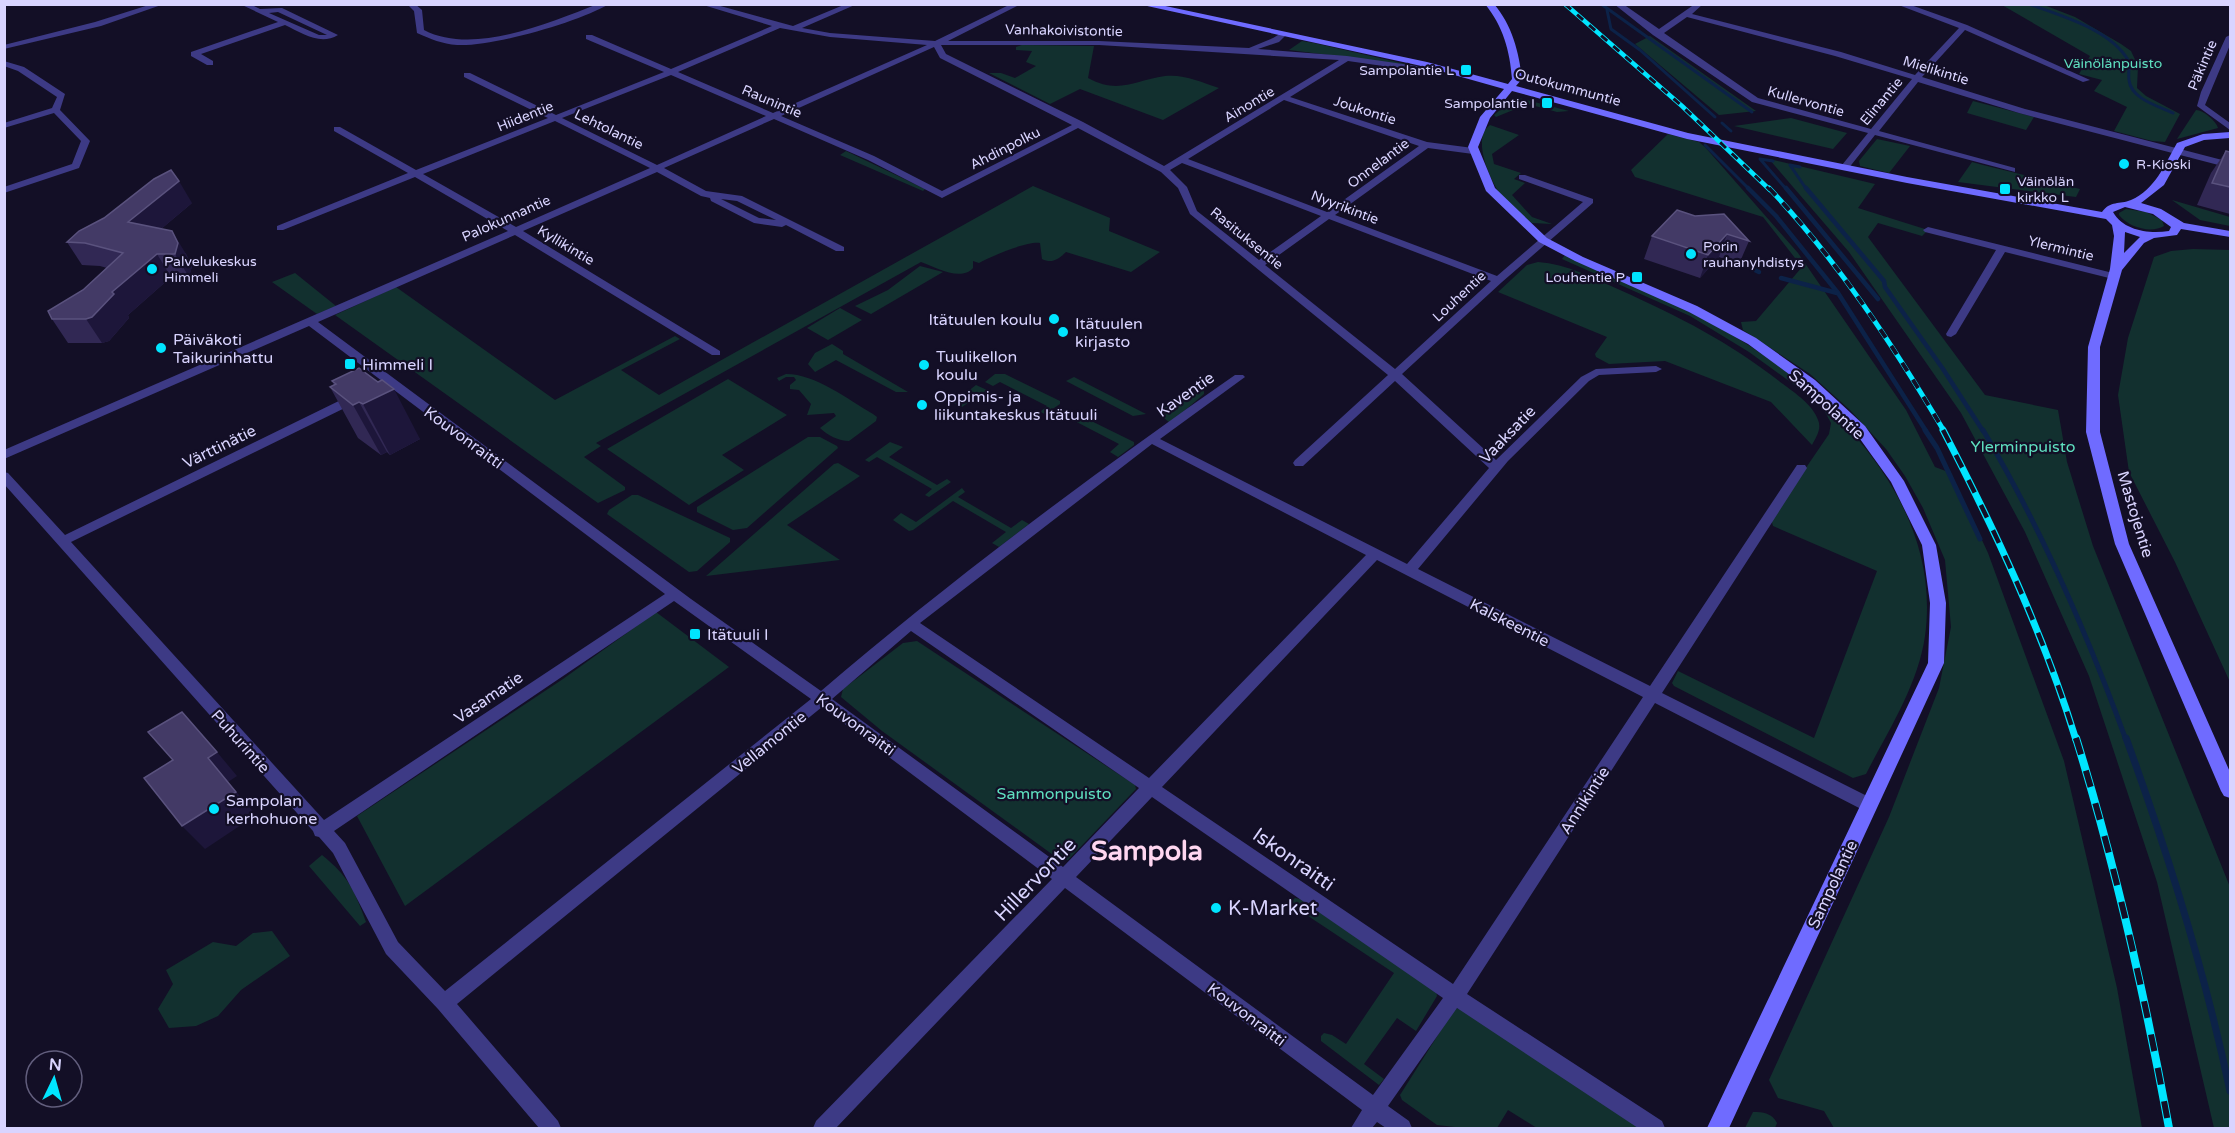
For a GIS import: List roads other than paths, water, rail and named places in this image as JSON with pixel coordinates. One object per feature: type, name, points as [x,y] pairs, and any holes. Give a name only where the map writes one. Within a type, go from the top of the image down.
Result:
[{"type":"main road","name":"Outokummuntie","points":[[1142,4],[1427,65],[1687,136],[2113,220],[2152,235]]},
{"type":"main road","points":[[1473,151],[1485,117],[1517,79],[1517,70],[1508,35],[1498,13],[1489,4]]},
{"type":"main road","points":[[2230,135],[2187,141],[2176,152],[2160,193],[2165,215],[2175,223],[2230,234]]},
{"type":"main road","name":"Sampolantie","points":[[1473,151],[1490,189],[1543,240],[1579,259],[1693,309],[1752,341],[1810,383],[1860,429],[1897,481],[1929,544],[1938,603],[1936,663],[1718,1128]]},
{"type":"main road","points":[[2131,205],[2160,193]]},
{"type":"main road","name":"Outokummuntie","points":[[1986,194],[2131,205],[2165,215]]},
{"type":"main road","points":[[2113,220],[2108,209],[2116,205]]},
{"type":"main road","name":"Mastojentie","points":[[2113,220],[2120,236],[2114,272],[2094,346],[2093,432],[2122,544],[2230,791]]},
{"type":"main road","points":[[2167,234],[2176,230],[2175,223]]},
{"type":"main road","points":[[2152,235],[2167,234],[2230,240]]},
{"type":"main road","name":"Mastojentie","points":[[2114,272],[2140,242],[2152,235]]},
{"type":"street","points":[[4,47],[98,24],[161,4]]},
{"type":"street","points":[[243,4],[257,11],[317,38],[330,38],[333,35],[279,10],[257,11]]},
{"type":"street","points":[[410,4],[418,10],[420,31],[434,40],[491,40],[513,36],[606,4]]},
{"type":"street","points":[[583,4],[591,10]]},
{"type":"street","name":"Vanhakoivistontie","points":[[703,4],[793,29],[936,43],[1099,43],[1347,58],[1418,69],[1427,65]]},
{"type":"street","points":[[726,12],[745,4]]},
{"type":"street","points":[[793,29],[854,4]]},
{"type":"street","name":"Palokunnantie","points":[[4,455],[516,231],[1018,4]]},
{"type":"street","name":"Kullervontie","points":[[1617,4],[1755,100],[2012,170]]},
{"type":"street","points":[[1656,33],[1667,29],[1700,4]]},
{"type":"street","points":[[1899,4],[1964,27],[2086,80]]},
{"type":"street","name":"Mielikintie","points":[[1686,15],[1838,54],[2022,111],[2230,165]]},
{"type":"street","points":[[210,63],[195,54],[297,18]]},
{"type":"street","name":"Hiidentie","points":[[280,228],[672,72],[779,26]]},
{"type":"street","name":"Elinantie","points":[[1845,167],[1917,78],[1964,27]]},
{"type":"street","points":[[1243,50],[1265,45],[1283,34]]},
{"type":"street","name":"Raunintie","points":[[589,37],[871,158],[942,195]]},
{"type":"street","name":"Päkintie","points":[[2230,37],[2201,106],[2230,127]]},
{"type":"street","name":"Rasituksentie","points":[[936,43],[943,56],[1080,124],[1164,170],[1182,187],[1193,212],[1396,375],[1497,467]]},
{"type":"street","name":"Ainontie","points":[[1164,170],[1347,58]]},
{"type":"street","points":[[4,63],[21,69],[62,96],[56,110],[4,126]]},
{"type":"street","name":"Lehtolantie","points":[[467,75],[657,168],[757,221],[792,225],[840,249]]},
{"type":"street","name":"Joukontie","points":[[1285,98],[1426,144],[1473,151]]},
{"type":"street","points":[[4,190],[76,166],[86,141],[56,110]]},
{"type":"street","name":"Ahdinpolku","points":[[942,195],[1080,124]]},
{"type":"street","name":"Kyllikintie","points":[[336,129],[516,231],[716,353]]},
{"type":"street","name":"Onnelantie","points":[[1258,265],[1331,215],[1426,144]]},
{"type":"street","name":"Nyyrikintie","points":[[1182,160],[1498,280]]},
{"type":"street","name":"Louhentie","points":[[1299,463],[1498,280],[1590,201],[1522,177]]},
{"type":"street","name":"Ylermintie","points":[[1928,230],[2002,249],[2114,272]]},
{"type":"street","name":"Ylermintie","points":[[1951,334],[2002,249]]},
{"type":"street","name":"Kouvonraitti","points":[[310,321],[379,387],[822,699],[1402,1128]]},
{"type":"street","name":"Vaaksatie","points":[[1409,570],[1497,467],[1585,379],[1596,372],[1656,369]]},
{"type":"street","name":"Kaventie","points":[[1151,439],[1239,377]]},
{"type":"street","name":"Värttinätie","points":[[63,541],[379,387]]},
{"type":"street","name":"Kalskeentie","points":[[1151,439],[1869,805]]},
{"type":"street","name":"Vellamontie","points":[[444,1003],[822,699],[910,622],[1151,439]]},
{"type":"street","name":"Annikintie","points":[[1361,1128],[1455,996],[1801,468]]},
{"type":"street","name":"Puhurintie","points":[[4,476],[321,831],[339,848],[392,948],[444,1003],[551,1128]]},
{"type":"street","name":"Hillervontie","points":[[823,1128],[1375,554]]},
{"type":"street","name":"Vasamatie","points":[[321,831],[675,594]]},
{"type":"street","name":"Iskonraitti","points":[[910,622],[1455,996],[1655,1128]]},
{"type":"waterway","points":[[1601,4],[1752,112]]},
{"type":"waterway","points":[[2029,4],[2084,25],[2109,40],[2128,60],[2129,80],[2135,92],[2146,101],[2173,113]]},
{"type":"waterway","points":[[1607,10],[1611,29],[1640,50],[1715,117]]},
{"type":"waterway","points":[[1722,123],[1731,131]]},
{"type":"waterway","points":[[1705,145],[1776,216],[1838,293],[1926,431]]},
{"type":"waterway","points":[[1773,161],[1760,159],[1787,190]]},
{"type":"waterway","points":[[1800,167],[1790,165],[1807,190]]},
{"type":"waterway","points":[[1786,188],[1878,299]]},
{"type":"waterway","points":[[1806,188],[1884,281],[1885,287],[1943,369],[1983,431]]},
{"type":"waterway","points":[[1755,270],[1759,272]]},
{"type":"waterway","points":[[1781,278],[1837,293]]},
{"type":"waterway","points":[[1925,430],[1937,448],[1980,539]]},
{"type":"waterway","points":[[1983,430],[2062,582],[2126,740]]},
{"type":"waterway","points":[[2126,738],[2184,913],[2209,1002],[2230,1091]]},
{"type":"railway","points":[[1565,4],[1682,106],[1770,190]]},
{"type":"railway","points":[[1769,188],[1841,274],[1905,367],[1944,431]]},
{"type":"railway","points":[[1943,430],[2017,582],[2049,660],[2076,740]]},
{"type":"railway","points":[[2076,738],[2104,835],[2128,932],[2169,1128]]},
{"type":"place","name":"Sampolantie L","points":[[1466,70]]},
{"type":"place","name":"Sampolantie I","points":[[1547,103]]},
{"type":"place","name":"R-Kioski","points":[[2124,164]]},
{"type":"place","name":"Väinölän kirkko L","points":[[2005,189]]},
{"type":"place","name":"Porin rauhanyhdistys","points":[[1691,254]]},
{"type":"place","name":"Palvelukeskus Himmeli","points":[[152,269]]},
{"type":"place","name":"Louhentie P","points":[[1637,277]]},
{"type":"place","name":"Itätuulen koulu","points":[[1054,319]]},
{"type":"place","name":"Itätuulen kirjasto","points":[[1063,332]]},
{"type":"place","name":"Päiväkoti Taikurinhattu","points":[[161,348]]},
{"type":"place","name":"Himmeli I","points":[[350,364]]},
{"type":"place","name":"Tuulikellon koulu","points":[[924,365]]},
{"type":"place","name":"Oppimis- ja liikuntakeskus Itätuuli","points":[[922,405]]},
{"type":"place","name":"Itätuuli I","points":[[695,634]]},
{"type":"place","name":"Sampolan kerhohuone","points":[[214,809]]},
{"type":"place","name":"K-Market","points":[[1216,908]]},
{"type":"district","name":"Sampola","points":[[1147,851]]},
{"type":"park label","name":"Väinölänpuisto","points":[[2113,63]]},
{"type":"park label","name":"Ylerminpuisto","points":[[2023,446]]},
{"type":"park label","name":"Sammonpuisto","points":[[1054,793]]}]
